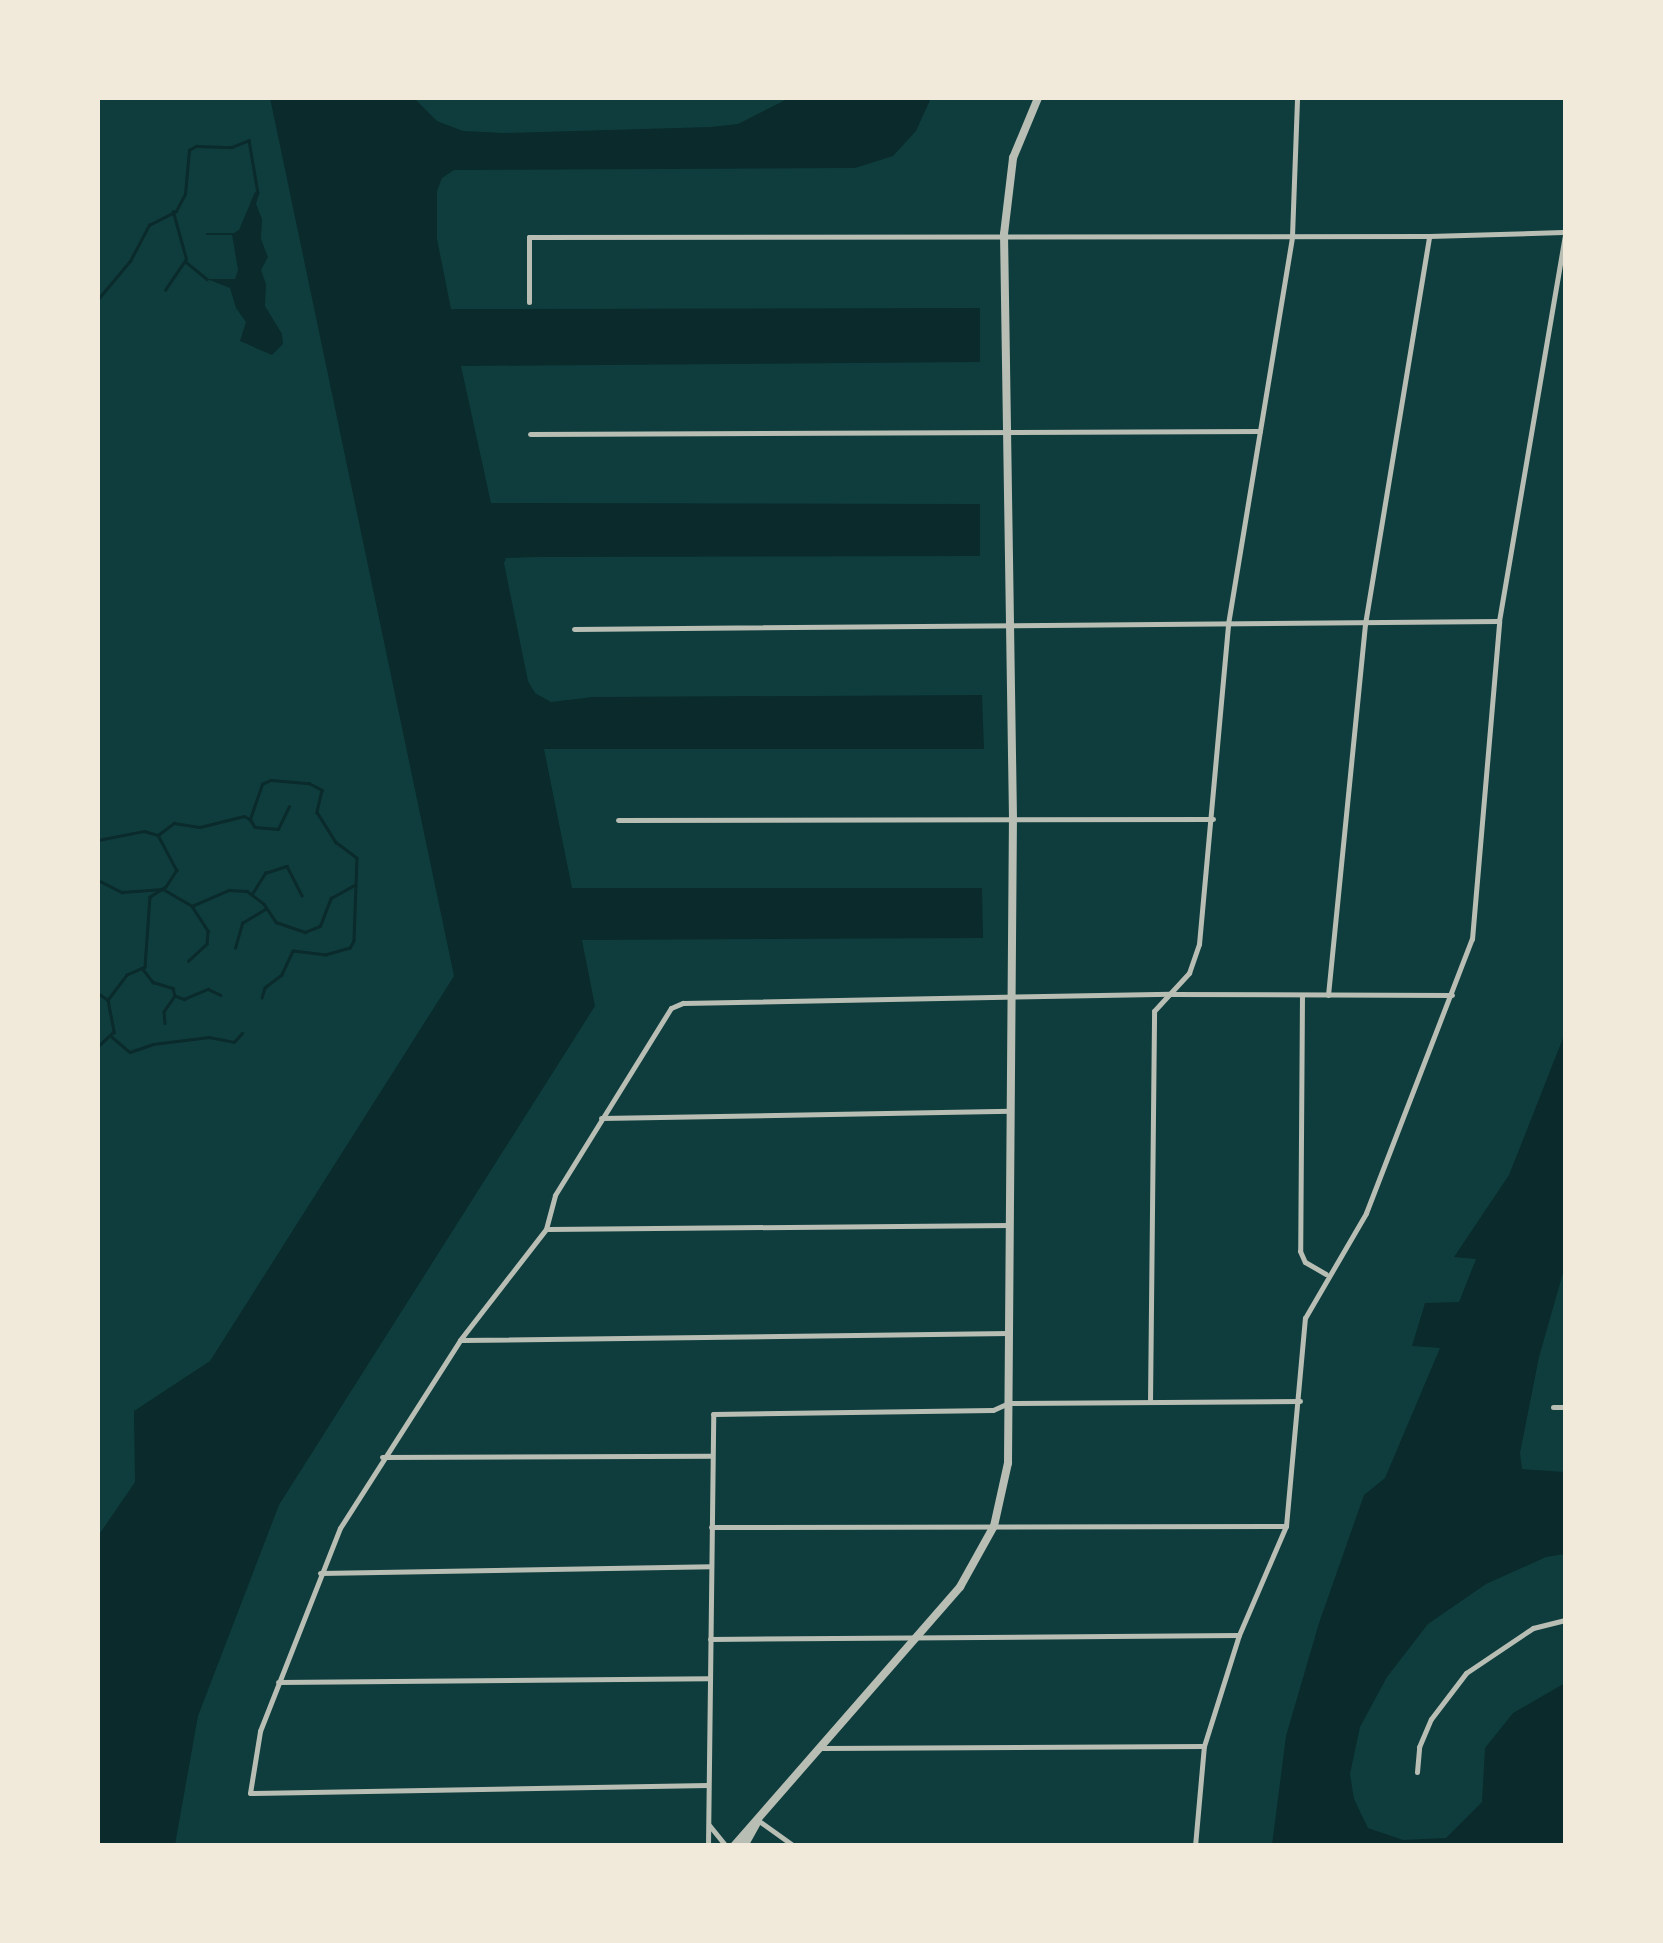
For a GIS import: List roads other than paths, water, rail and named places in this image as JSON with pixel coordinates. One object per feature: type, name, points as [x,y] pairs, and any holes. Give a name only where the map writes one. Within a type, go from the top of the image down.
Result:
[{"type":"street","points":[[708,1822],[730,1846],[758,1822],[960,1587],[994,1526],[1008,1463],[1012,820],[1004,234],[1013,158],[1038,98]]},
{"type":"street","points":[[1150,1402],[1154,1011],[1189,972],[1199,944],[1214,820],[1228,624],[1292,236],[1297,98]]},
{"type":"street","points":[[530,302],[529,237],[1428,236],[1564,229],[1499,622],[1472,939],[1366,1213],[1345,1254],[1327,1274],[1305,1318],[1286,1526],[1238,1635],[1204,1746],[1195,1846]]},
{"type":"street","points":[[1328,995],[1365,624],[1428,236]]},
{"type":"street","points":[[530,434],[1007,429],[1260,431]]},
{"type":"street","points":[[574,629],[1499,622]]},
{"type":"street","points":[[618,820],[1214,820]]},
{"type":"street","points":[[708,1785],[250,1793],[260,1731],[340,1528],[382,1456],[460,1340],[546,1230],[555,1194],[671,1008],[682,1003],[1010,1000],[1171,994],[1452,995]]},
{"type":"street","points":[[1302,995],[1300,1252],[1304,1262],[1327,1274]]},
{"type":"street","points":[[601,1118],[1010,1110]]},
{"type":"street","points":[[546,1230],[1010,1225]]},
{"type":"street","points":[[460,1340],[1008,1333]]},
{"type":"street","points":[[708,1846],[713,1414],[993,1410],[1009,1403],[1300,1400]]},
{"type":"street","points":[[1553,1407],[1566,1407]]},
{"type":"street","points":[[382,1456],[712,1456]]},
{"type":"street","points":[[711,1527],[1286,1526]]},
{"type":"street","points":[[320,1573],[711,1566]]},
{"type":"street","points":[[1417,1772],[1419,1747],[1432,1719],[1466,1673],[1533,1628],[1566,1620]]},
{"type":"street","points":[[710,1639],[1238,1635]]},
{"type":"street","points":[[278,1682],[710,1678]]},
{"type":"street","points":[[820,1749],[1204,1746]]},
{"type":"street","points":[[744,1846],[758,1822]]},
{"type":"street","points":[[758,1822],[794,1846]]},
{"type":"water","points":[[270,98],[414,98],[437,121],[463,131],[504,133],[738,124],[789,98],[931,98],[916,131],[893,156],[855,168],[454,170],[442,178],[437,191],[437,239],[451,309],[980,308],[980,362],[461,366],[491,503],[980,504],[980,556],[538,557],[506,558],[504,563],[528,681],[535,693],[551,702],[593,697],[982,695],[984,749],[544,749],[572,888],[982,888],[983,938],[582,940],[595,1006],[279,1505],[198,1716],[175,1845],[98,1845],[98,1536],[135,1482],[134,1411],[210,1361],[454,976]]},
{"type":"water","points":[[255,192],[259,194],[256,204],[262,219],[261,239],[268,257],[261,270],[266,284],[265,306],[282,334],[283,344],[272,355],[240,341],[246,322],[236,308],[230,288],[207,279],[235,279],[238,270],[232,234],[239,230]]},
{"type":"water","points":[[1565,1033],[1565,1266],[1539,1357],[1520,1453],[1522,1469],[1565,1472],[1565,1554],[1546,1557],[1486,1584],[1428,1624],[1387,1677],[1360,1727],[1350,1774],[1354,1799],[1368,1828],[1403,1840],[1446,1838],[1482,1802],[1485,1748],[1513,1713],[1565,1683],[1565,1845],[1272,1845],[1286,1736],[1319,1623],[1364,1495],[1385,1478],[1440,1348],[1412,1346],[1425,1303],[1459,1302],[1476,1259],[1454,1257],[1509,1175]]},
{"type":"waterway","points":[[98,299],[130,261],[149,225],[176,211],[185,194],[189,150],[196,146],[232,147],[249,140],[258,193]]},
{"type":"waterway","points":[[165,290],[186,259],[173,212]]},
{"type":"waterway","points":[[207,234],[232,234]]},
{"type":"waterway","points":[[186,262],[207,279]]},
{"type":"waterway","points":[[158,835],[174,823],[200,827],[244,816],[250,819],[262,784],[271,780],[309,783],[322,790],[317,812],[336,842],[357,858],[354,941],[350,948],[326,955],[293,951],[282,975],[265,988],[262,998]]},
{"type":"waterway","points":[[250,819],[255,827],[278,829],[289,806]]},
{"type":"waterway","points":[[98,840],[144,831],[158,835],[177,870],[166,887],[150,897],[145,967],[127,975],[108,1000],[114,1032],[98,1047]]},
{"type":"waterway","points":[[252,894],[265,873],[287,866],[302,895]]},
{"type":"waterway","points":[[98,880],[122,892],[163,889],[192,906],[208,931],[207,944],[189,961]]},
{"type":"waterway","points":[[192,906],[229,890],[247,891],[264,904],[276,922],[305,932],[320,926],[331,898],[354,885]]},
{"type":"waterway","points":[[235,948],[242,923],[265,909]]},
{"type":"waterway","points":[[142,968],[153,982],[173,988],[175,996],[164,1012],[165,1023]]},
{"type":"waterway","points":[[176,996],[184,999],[208,989],[221,995]]},
{"type":"waterway","points":[[98,993],[108,1000]]},
{"type":"waterway","points":[[112,1037],[130,1052],[153,1044],[209,1037],[234,1042],[242,1033]]}]
